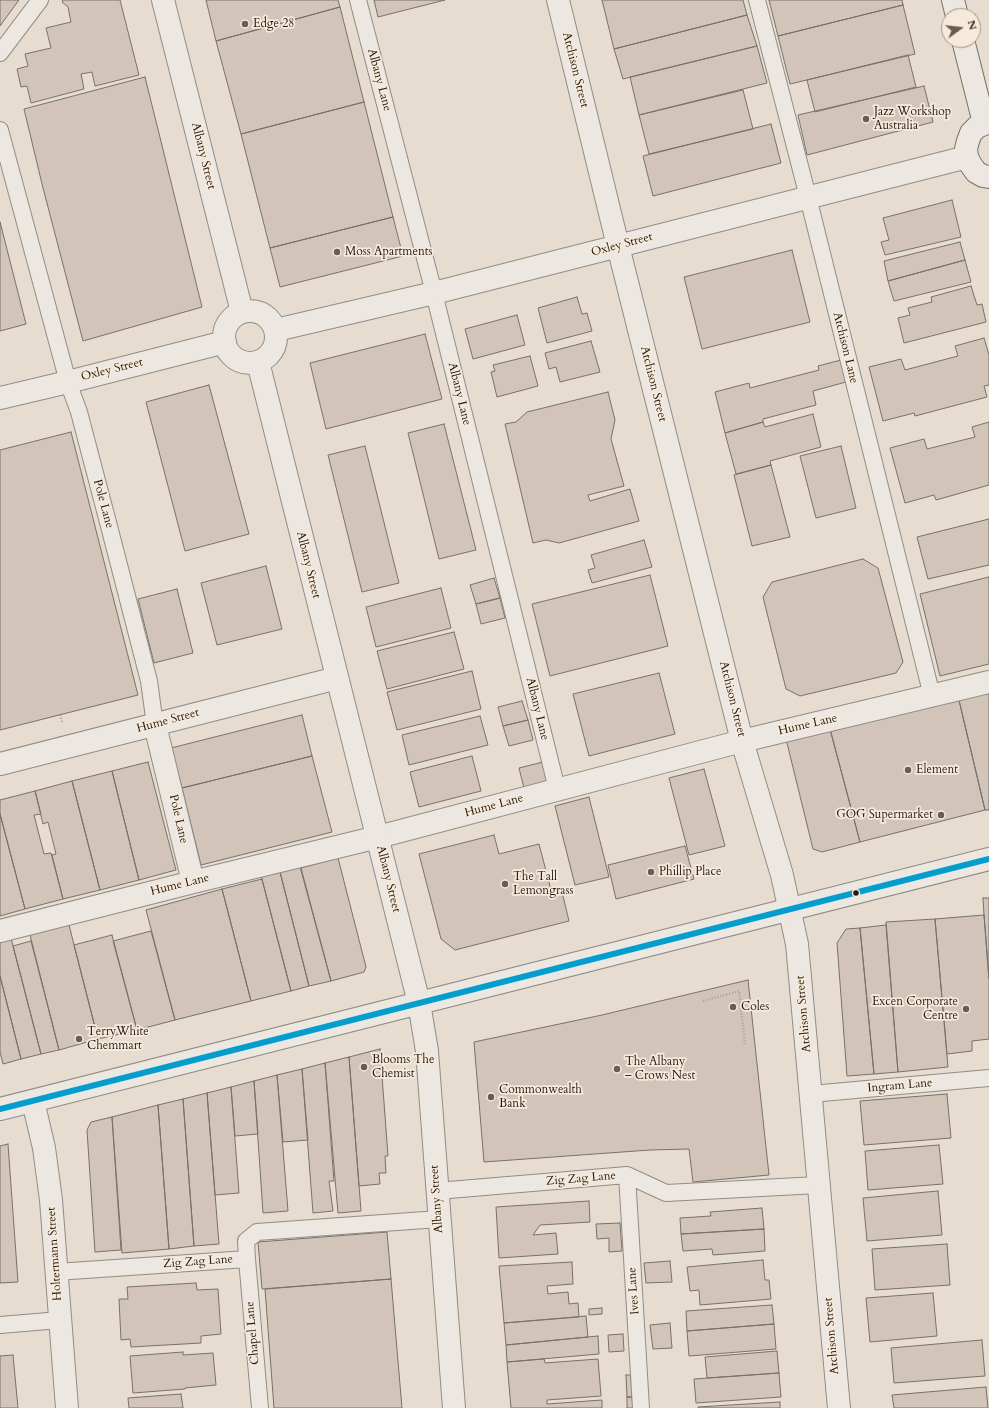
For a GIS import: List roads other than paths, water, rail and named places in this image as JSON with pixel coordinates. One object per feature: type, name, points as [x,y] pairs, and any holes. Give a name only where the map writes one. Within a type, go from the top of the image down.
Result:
[{"type":"street","name":"Albany Street","points":[[163,0],[242,312]]},
{"type":"street","name":"Atchison Street","points":[[558,0],[742,741],[782,876],[797,944],[839,1408]]},
{"type":"street","points":[[965,48],[987,123],[977,127],[971,134],[966,149],[967,157],[976,172],[989,178]]},
{"type":"street","name":"Oxley Street","points":[[276,330],[618,246],[967,157]]},
{"type":"street","points":[[253,310],[263,313],[271,320],[276,330],[276,340],[273,349],[266,357],[258,362],[247,362],[237,359],[229,352],[225,342],[225,332],[228,323],[234,316],[242,312],[253,310]]},
{"type":"street","name":"Oxley Street","points":[[0,398],[225,342]]},
{"type":"street","name":"Albany Street","points":[[258,362],[419,1003],[426,1051],[454,1408]]},
{"type":"street","name":"Hume Street","points":[[0,764],[337,678]]},
{"type":"street","name":"Hume Lane","points":[[0,931],[378,837],[742,741],[989,682]]},
{"type":"street","name":"Pole Lane","points":[[155,725],[193,882]]},
{"type":"street","points":[[0,1109],[989,859]]},
{"type":"street","name":"Holtermann Street","points":[[33,1101],[44,1148],[52,1200],[67,1408]]},
{"type":"lane","points":[[0,53],[40,0]]},
{"type":"lane","name":"Albany Lane","points":[[358,0],[434,292],[557,789]]},
{"type":"lane","name":"Atchison Lane","points":[[757,0],[808,197],[932,696]]},
{"type":"lane","name":"Pole Lane","points":[[0,130],[68,382],[78,412],[103,532],[149,681],[155,725]]},
{"type":"lane","name":"Ingram Lane","points":[[811,1094],[989,1078]]},
{"type":"lane","name":"Zig Zag Lane","points":[[437,1191],[627,1175],[666,1193],[818,1185]]},
{"type":"lane","name":"Ives Lane","points":[[627,1175],[641,1408]]},
{"type":"lane","name":"Zig Zag Lane","points":[[56,1272],[247,1259],[246,1241],[257,1232],[439,1219]]},
{"type":"lane","name":"Chapel Lane","points":[[247,1259],[260,1408]]},
{"type":"lane","points":[[0,1325],[60,1320]]},
{"type":"place","name":"Edge 28","points":[[245,24]]},
{"type":"place","name":"Jazz Workshop Australia","points":[[866,119]]},
{"type":"place","name":"Moss Apartments","points":[[337,252]]},
{"type":"place","name":"Element","points":[[908,770]]},
{"type":"place","name":"GOG Supermarket","points":[[941,815]]},
{"type":"place","name":"Phillip Place","points":[[651,872]]},
{"type":"place","name":"The Tall Lemongrass","points":[[505,884]]},
{"type":"place","name":"Coles","points":[[733,1007]]},
{"type":"place","name":"Excen Corporate Centre","points":[[966,1009]]},
{"type":"place","name":"TerryWhite Chemmart","points":[[79,1039]]},
{"type":"place","name":"Blooms The Chemist","points":[[364,1067]]},
{"type":"place","name":"The Albany – Crows Nest","points":[[617,1069]]},
{"type":"place","name":"Commonwealth Bank","points":[[491,1097]]}]
